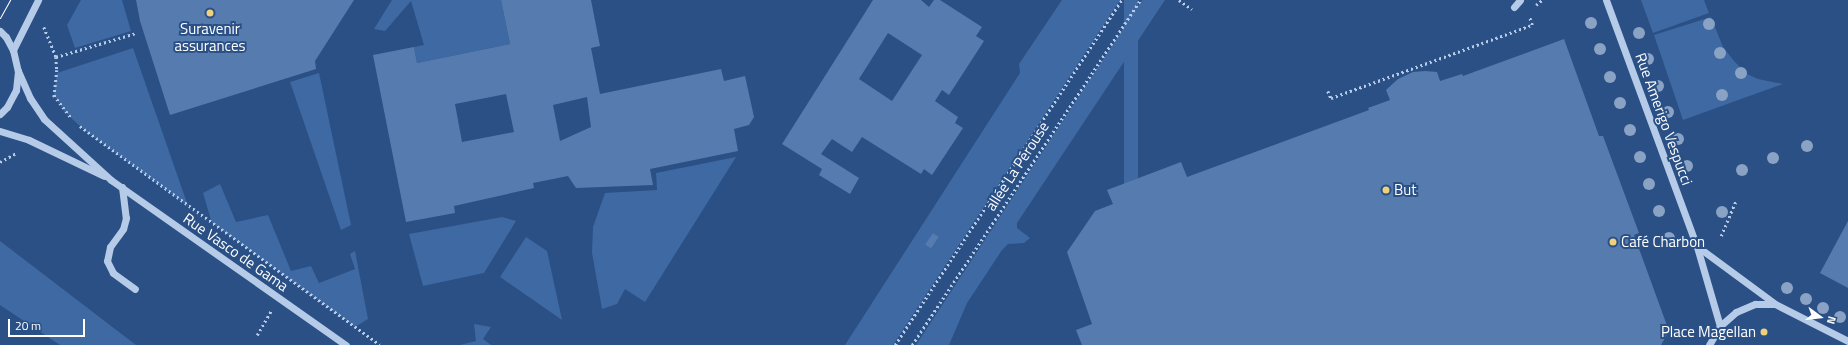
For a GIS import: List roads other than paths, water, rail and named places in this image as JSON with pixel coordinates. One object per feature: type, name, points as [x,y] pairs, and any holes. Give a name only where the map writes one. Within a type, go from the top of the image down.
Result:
[{"type":"street","points":[[13,50],[38,0]]},
{"type":"street","points":[[1514,7],[1520,0]]},
{"type":"street","name":"Rue Amerigo Vespucci","points":[[1606,0],[1697,247],[1720,326]]},
{"type":"street","points":[[0,31],[6,37],[13,50],[18,71],[16,90],[7,107],[0,114]]},
{"type":"street","name":"Rue Vasco de Gama","points":[[18,71],[30,98],[44,119],[112,180],[346,345]]},
{"type":"street","name":"Rue Vasco de Gama","points":[[0,131],[30,140],[112,180]]},
{"type":"street","points":[[122,187],[126,218],[123,229],[110,247],[107,261],[113,273],[135,289]]},
{"type":"street","points":[[1697,247],[1775,304],[1848,341]]},
{"type":"street","points":[[1709,345],[1720,326],[1736,312],[1755,304],[1775,304]]},
{"type":"tram line","points":[[0,18],[10,0]]},
{"type":"place","name":"Suravenir assurances","points":[[210,13]]},
{"type":"place","name":"But","points":[[1386,190]]},
{"type":"place","name":"Café Charbon","points":[[1613,242]]},
{"type":"place","name":"Place Magellan","points":[[1764,332]]}]
